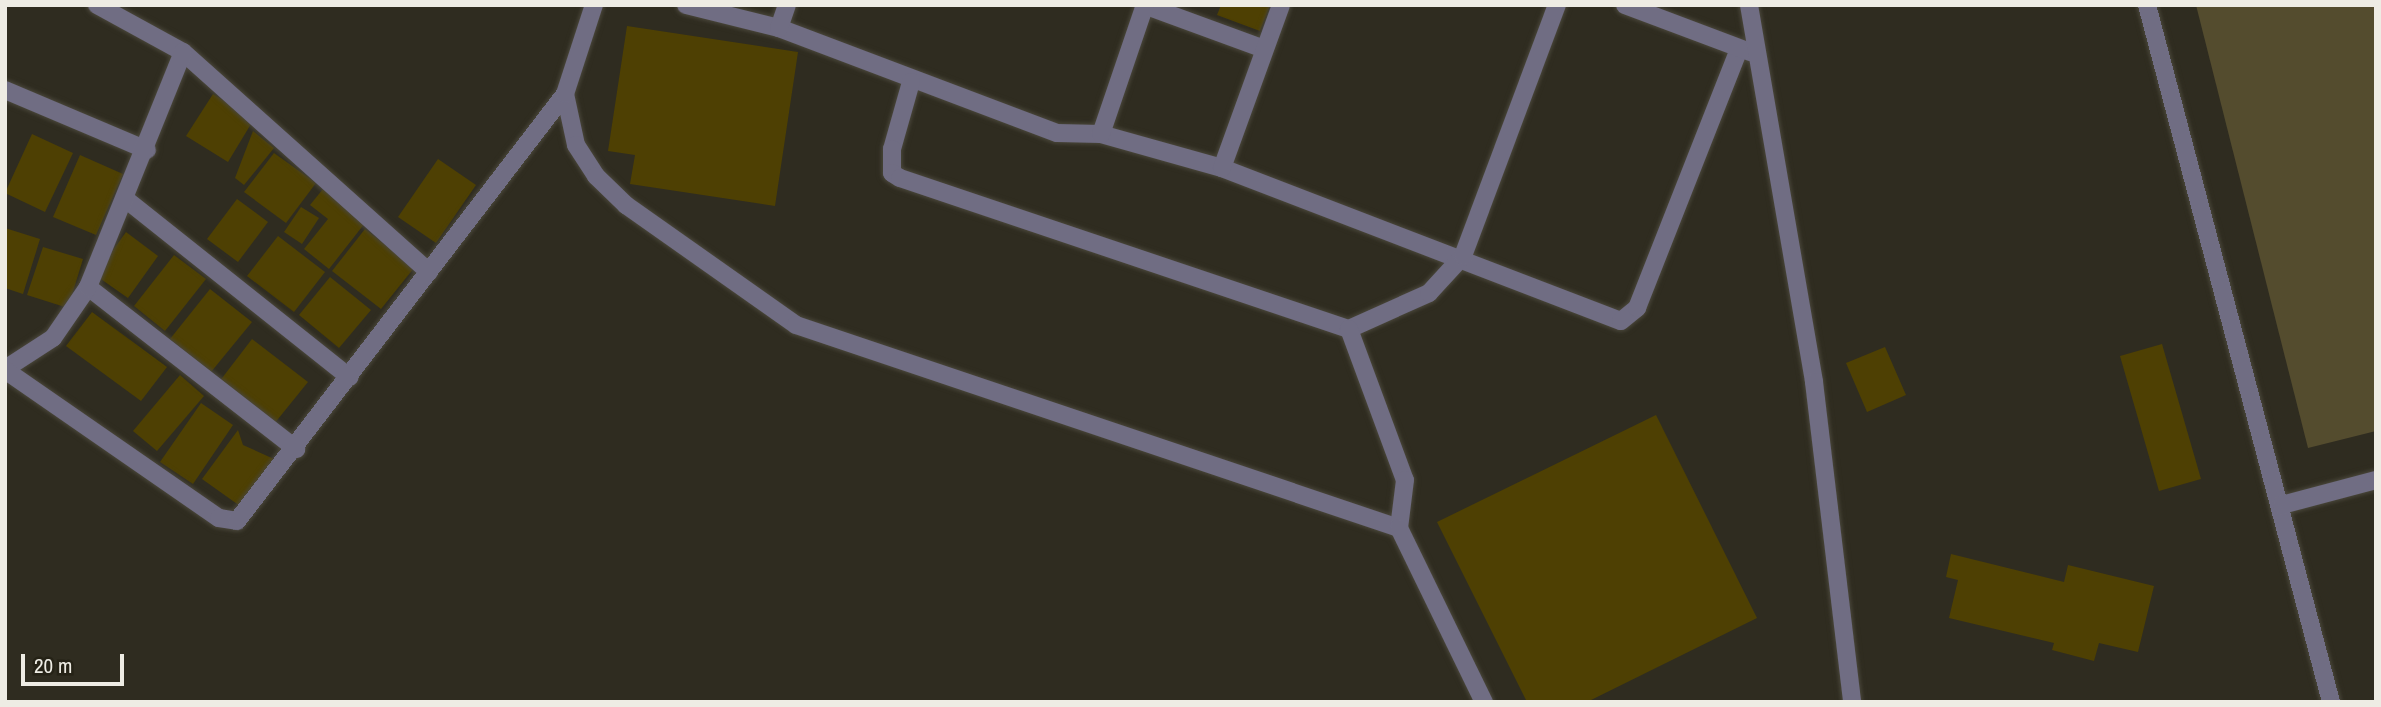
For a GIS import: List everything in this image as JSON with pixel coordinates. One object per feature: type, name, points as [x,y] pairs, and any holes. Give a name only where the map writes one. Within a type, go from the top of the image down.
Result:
[{"type":"street","points":[[97,5],[183,52],[429,272]]},
{"type":"street","points":[[183,52],[128,201],[88,287],[53,338],[5,370],[219,518],[237,522],[249,513],[565,94],[594,5]]},
{"type":"street","points":[[686,5],[779,29],[912,82],[1057,133],[1101,134],[1222,168],[1463,256],[1621,321],[1630,318],[1739,49]]},
{"type":"street","points":[[779,29],[787,5]]},
{"type":"street","points":[[1101,134],[1145,5],[1264,48]]},
{"type":"street","points":[[1222,168],[1281,5]]},
{"type":"street","points":[[912,82],[892,149],[891,173],[1349,329],[1429,293],[1463,256],[1557,5]]},
{"type":"street","points":[[1625,5],[1763,57]]},
{"type":"street","points":[[1749,5],[1763,57],[1814,382],[1852,702]]},
{"type":"street","points":[[2130,5],[2149,10],[2282,505],[2331,702]]},
{"type":"street","points":[[5,90],[146,150]]},
{"type":"street","points":[[565,94],[576,145],[596,176],[625,205],[796,325],[1399,528]]},
{"type":"street","points":[[128,201],[349,377]]},
{"type":"street","points":[[88,287],[296,449]]},
{"type":"street","points":[[1349,329],[1405,480],[1399,528],[1485,702]]},
{"type":"street","points":[[2282,505],[2376,480]]},
{"type":"shaded area","points":[[2196,5],[2376,5],[2376,431],[2308,448]]},
{"type":"building","points":[[1221,5],[1270,5],[1260,31],[1217,15]]},
{"type":"building","points":[[627,26],[798,52],[775,206],[630,184],[635,155],[608,151]]},
{"type":"building","points":[[213,94],[254,119],[228,162],[186,136]]},
{"type":"building","points":[[253,131],[274,148],[244,185],[235,178]]},
{"type":"building","points":[[32,134],[73,153],[45,212],[5,193]]},
{"type":"building","points":[[274,153],[316,183],[286,223],[244,192]]},
{"type":"building","points":[[80,155],[123,174],[96,235],[53,217]]},
{"type":"building","points":[[438,159],[476,185],[436,243],[398,217]]},
{"type":"building","points":[[323,189],[365,223],[329,269],[304,249],[328,219],[310,205]]},
{"type":"building","points":[[237,199],[268,222],[238,262],[207,239]]},
{"type":"building","points":[[301,207],[319,218],[302,244],[284,232]]},
{"type":"building","points":[[5,228],[40,239],[23,294],[5,288]]},
{"type":"building","points":[[365,229],[414,268],[381,309],[332,271]]},
{"type":"building","points":[[126,232],[158,256],[128,298],[95,275]]},
{"type":"building","points":[[278,236],[325,272],[294,312],[247,276]]},
{"type":"building","points":[[43,247],[83,259],[68,308],[27,295]]},
{"type":"building","points":[[174,255],[206,279],[165,331],[134,306]]},
{"type":"building","points":[[330,277],[371,310],[339,348],[299,315]]},
{"type":"building","points":[[210,289],[252,322],[211,372],[170,339]]},
{"type":"building","points":[[92,312],[167,367],[141,401],[66,346]]},
{"type":"building","points":[[252,339],[308,382],[274,424],[219,382]]},
{"type":"building","points":[[2162,344],[2201,479],[2159,491],[2120,356]]},
{"type":"building","points":[[1885,347],[1906,395],[1867,412],[1846,363]]},
{"type":"building","points":[[180,375],[204,396],[157,451],[133,431]]},
{"type":"building","points":[[201,403],[233,425],[193,484],[160,462]]},
{"type":"building","points":[[1656,415],[1757,618],[1587,702],[1527,702],[1437,522]]},
{"type":"building","points":[[238,430],[243,445],[274,459],[240,506],[202,479]]},
{"type":"building","points":[[1951,554],[2064,582],[2068,565],[2154,586],[2138,652],[2099,643],[2094,661],[2052,650],[2054,643],[1949,618],[1958,580],[1946,577]]}]
